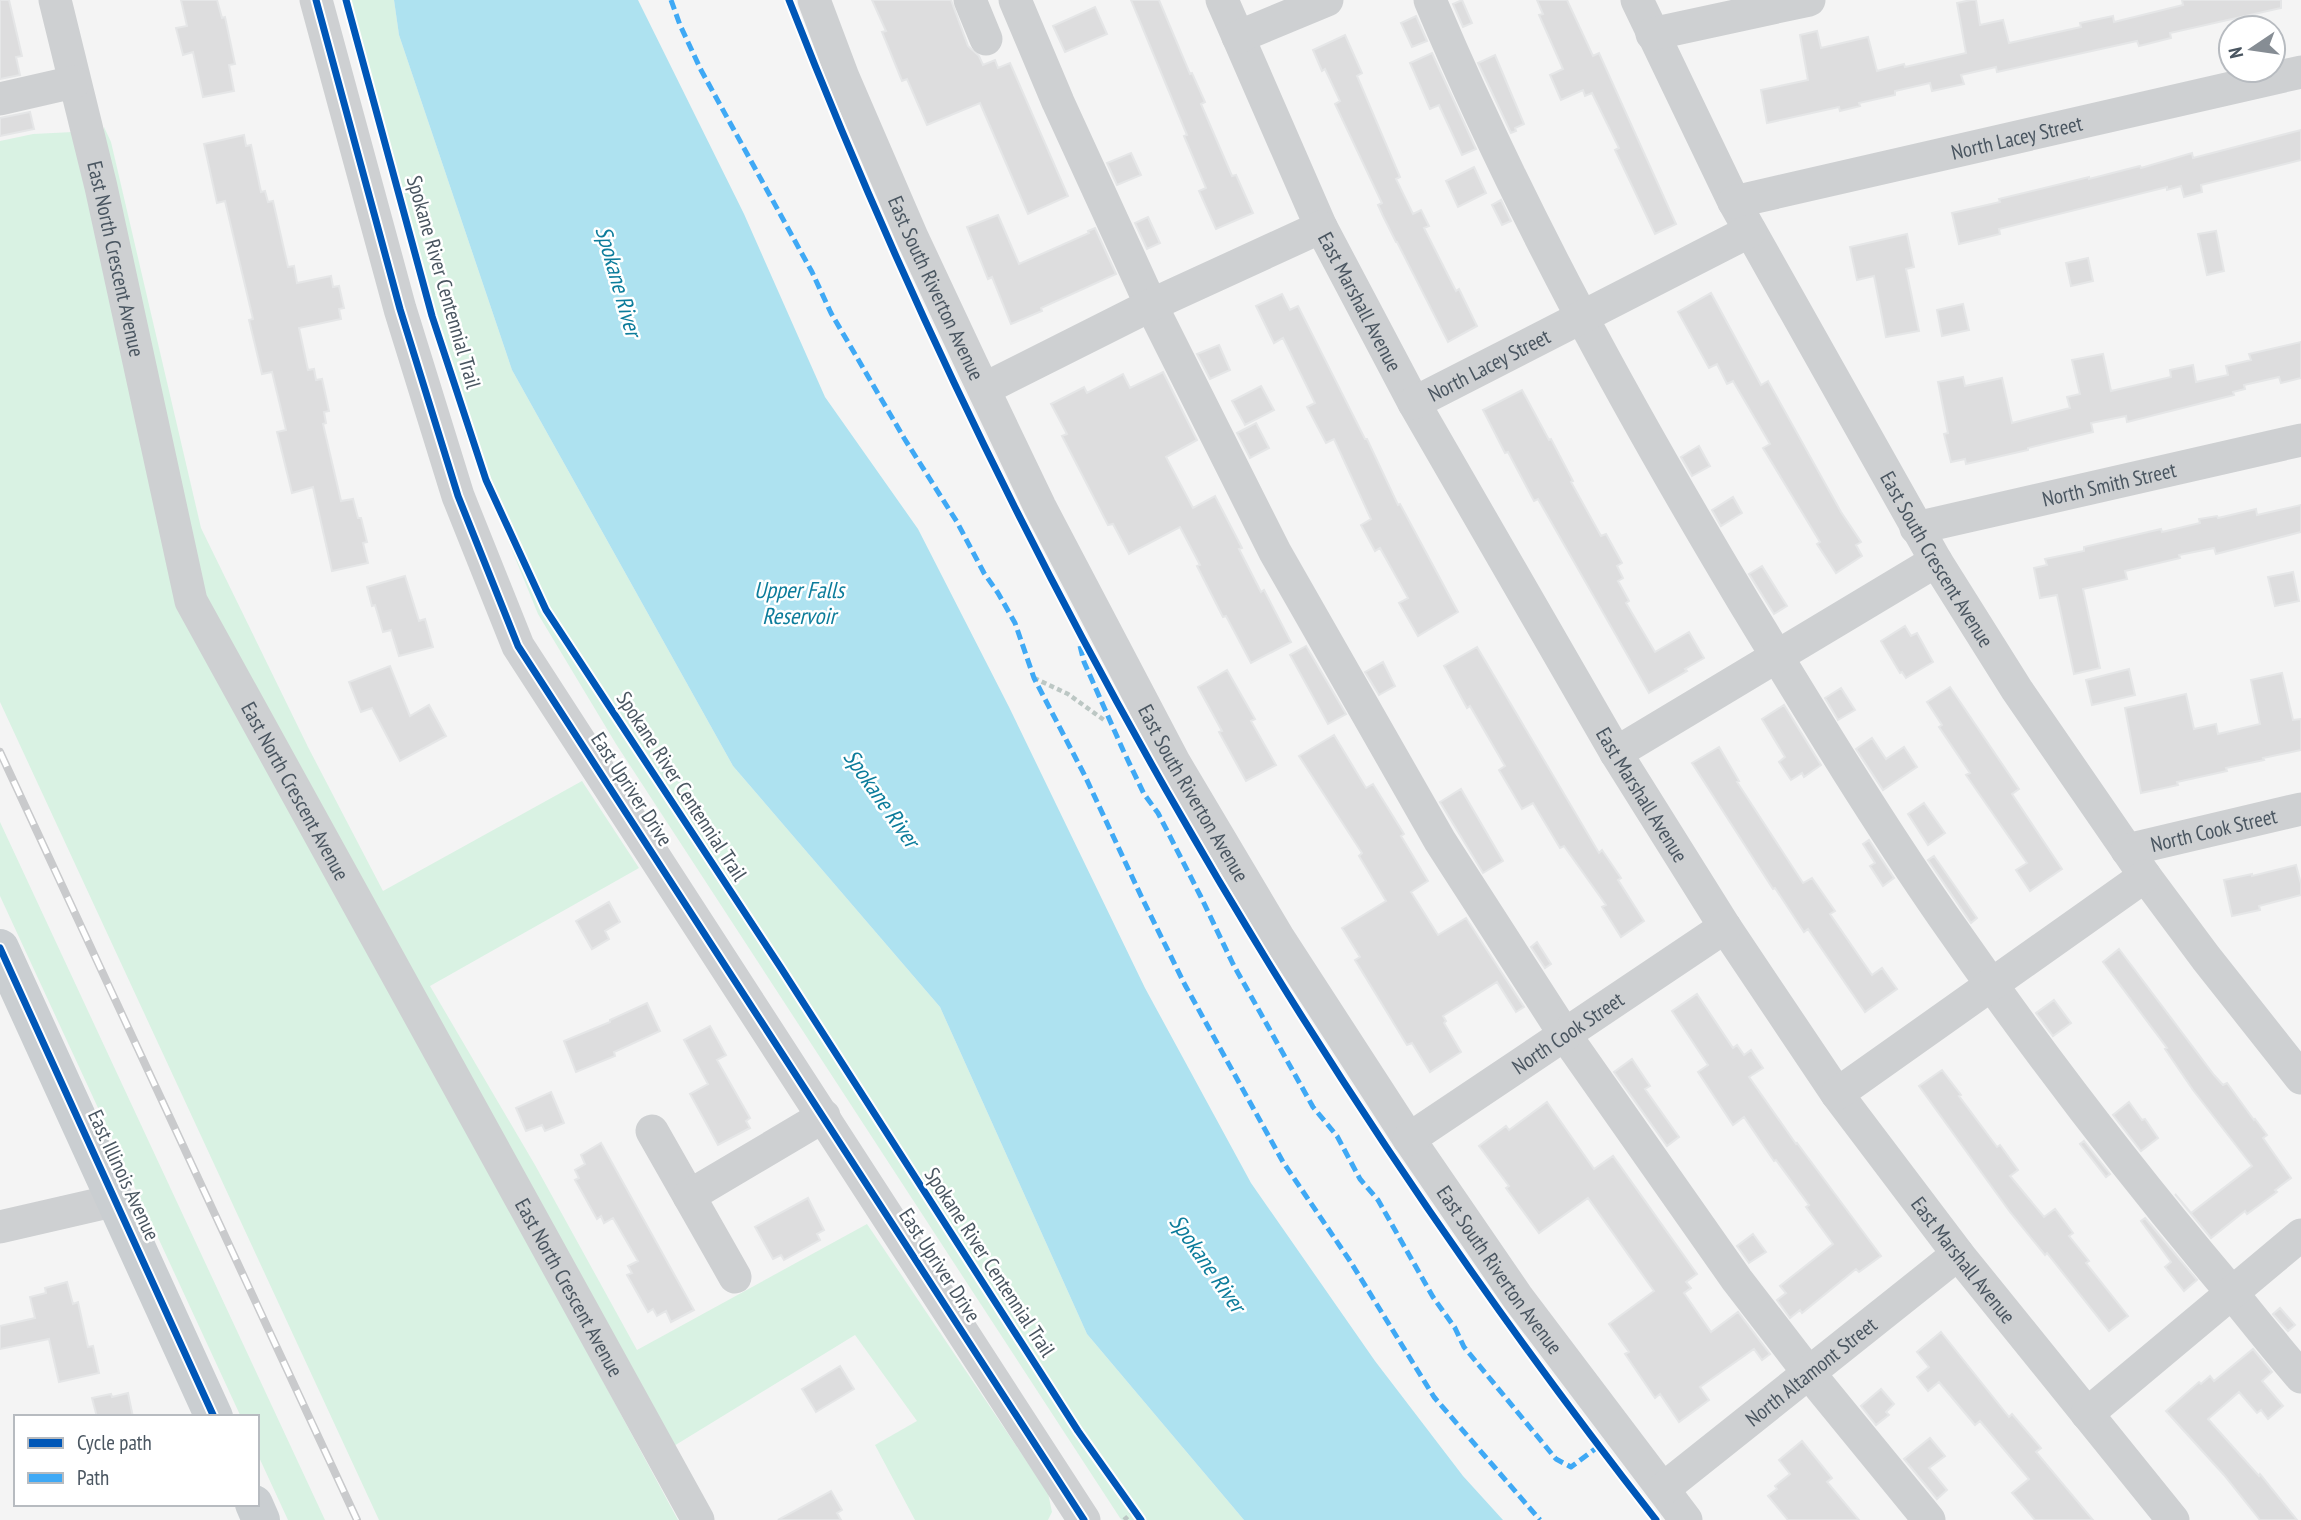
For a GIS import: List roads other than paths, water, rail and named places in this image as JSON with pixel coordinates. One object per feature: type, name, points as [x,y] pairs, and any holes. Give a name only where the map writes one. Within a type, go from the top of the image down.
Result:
[{"type":"main road","name":"East Illinois Avenue","points":[[0,948],[213,1415]]},
{"type":"street","name":"East North Crescent Avenue","points":[[55,0],[101,187],[191,601],[698,1520]]},
{"type":"street","name":"East Upriver Drive","points":[[316,0],[400,309],[445,456],[458,496],[518,646],[1084,1520]]},
{"type":"street","points":[[970,0],[986,39]]},
{"type":"street","points":[[1015,0],[1058,102],[1151,305],[1275,552],[1440,841],[1565,1035],[1730,1269],[1808,1372],[1929,1520]]},
{"type":"street","name":"East Marshall Avenue","points":[[1222,0],[1321,227],[1414,403],[1616,753],[1725,927],[1837,1094],[1958,1254],[2173,1520]]},
{"type":"street","points":[[1238,37],[1327,0]]},
{"type":"street","points":[[1430,0],[1517,191],[1676,490],[1885,830],[1944,917],[2104,1136],[2167,1217],[2301,1377]]},
{"type":"street","name":"East South Crescent Avenue","points":[[1637,0],[1734,202],[1936,561],[2017,690],[2136,863],[2206,958],[2301,1078]]},
{"type":"street","points":[[1652,34],[1809,0]]},
{"type":"street","name":"East South Riverton Avenue","points":[[822,2],[843,76],[912,237],[1046,520],[1174,762],[1278,937],[1409,1139],[1518,1298],[1686,1520]]},
{"type":"street","name":"North Lacey Street","points":[[1734,202],[2301,72]]},
{"type":"street","points":[[0,99],[74,82]]},
{"type":"street","points":[[984,389],[1151,305],[1321,227]]},
{"type":"street","name":"North Lacey Street","points":[[1414,403],[1750,231]]},
{"type":"street","name":"North Smith Street","points":[[1916,528],[2301,440]]},
{"type":"street","points":[[1616,753],[1936,561]]},
{"type":"street","name":"North Cook Street","points":[[1837,1094],[1992,984],[2136,863],[2301,809]]},
{"type":"street","name":"North Cook Street","points":[[1409,1139],[1725,927]]},
{"type":"street","points":[[689,1196],[824,1116]]},
{"type":"street","points":[[652,1130],[735,1277]]},
{"type":"street","points":[[0,1227],[117,1200]]},
{"type":"street","points":[[2087,1414],[2301,1235]]},
{"type":"street","name":"North Altamont Street","points":[[1662,1489],[1958,1254]]},
{"type":"water","name":"Upper Falls Reservoir","points":[[394,0],[638,0],[744,214],[825,397],[918,529],[1009,707],[1145,988],[1251,1183],[1375,1361],[1463,1476],[1503,1520],[1244,1520],[1087,1334],[940,1007],[733,766],[512,370],[399,35]]},
{"type":"railway","points":[[0,752],[357,1520]]},
{"type":"water label","name":"Spokane River","points":[[619,281]]},
{"type":"water label","name":"Spokane River","points":[[882,798]]},
{"type":"water label","name":"Spokane River","points":[[1208,1263]]}]
